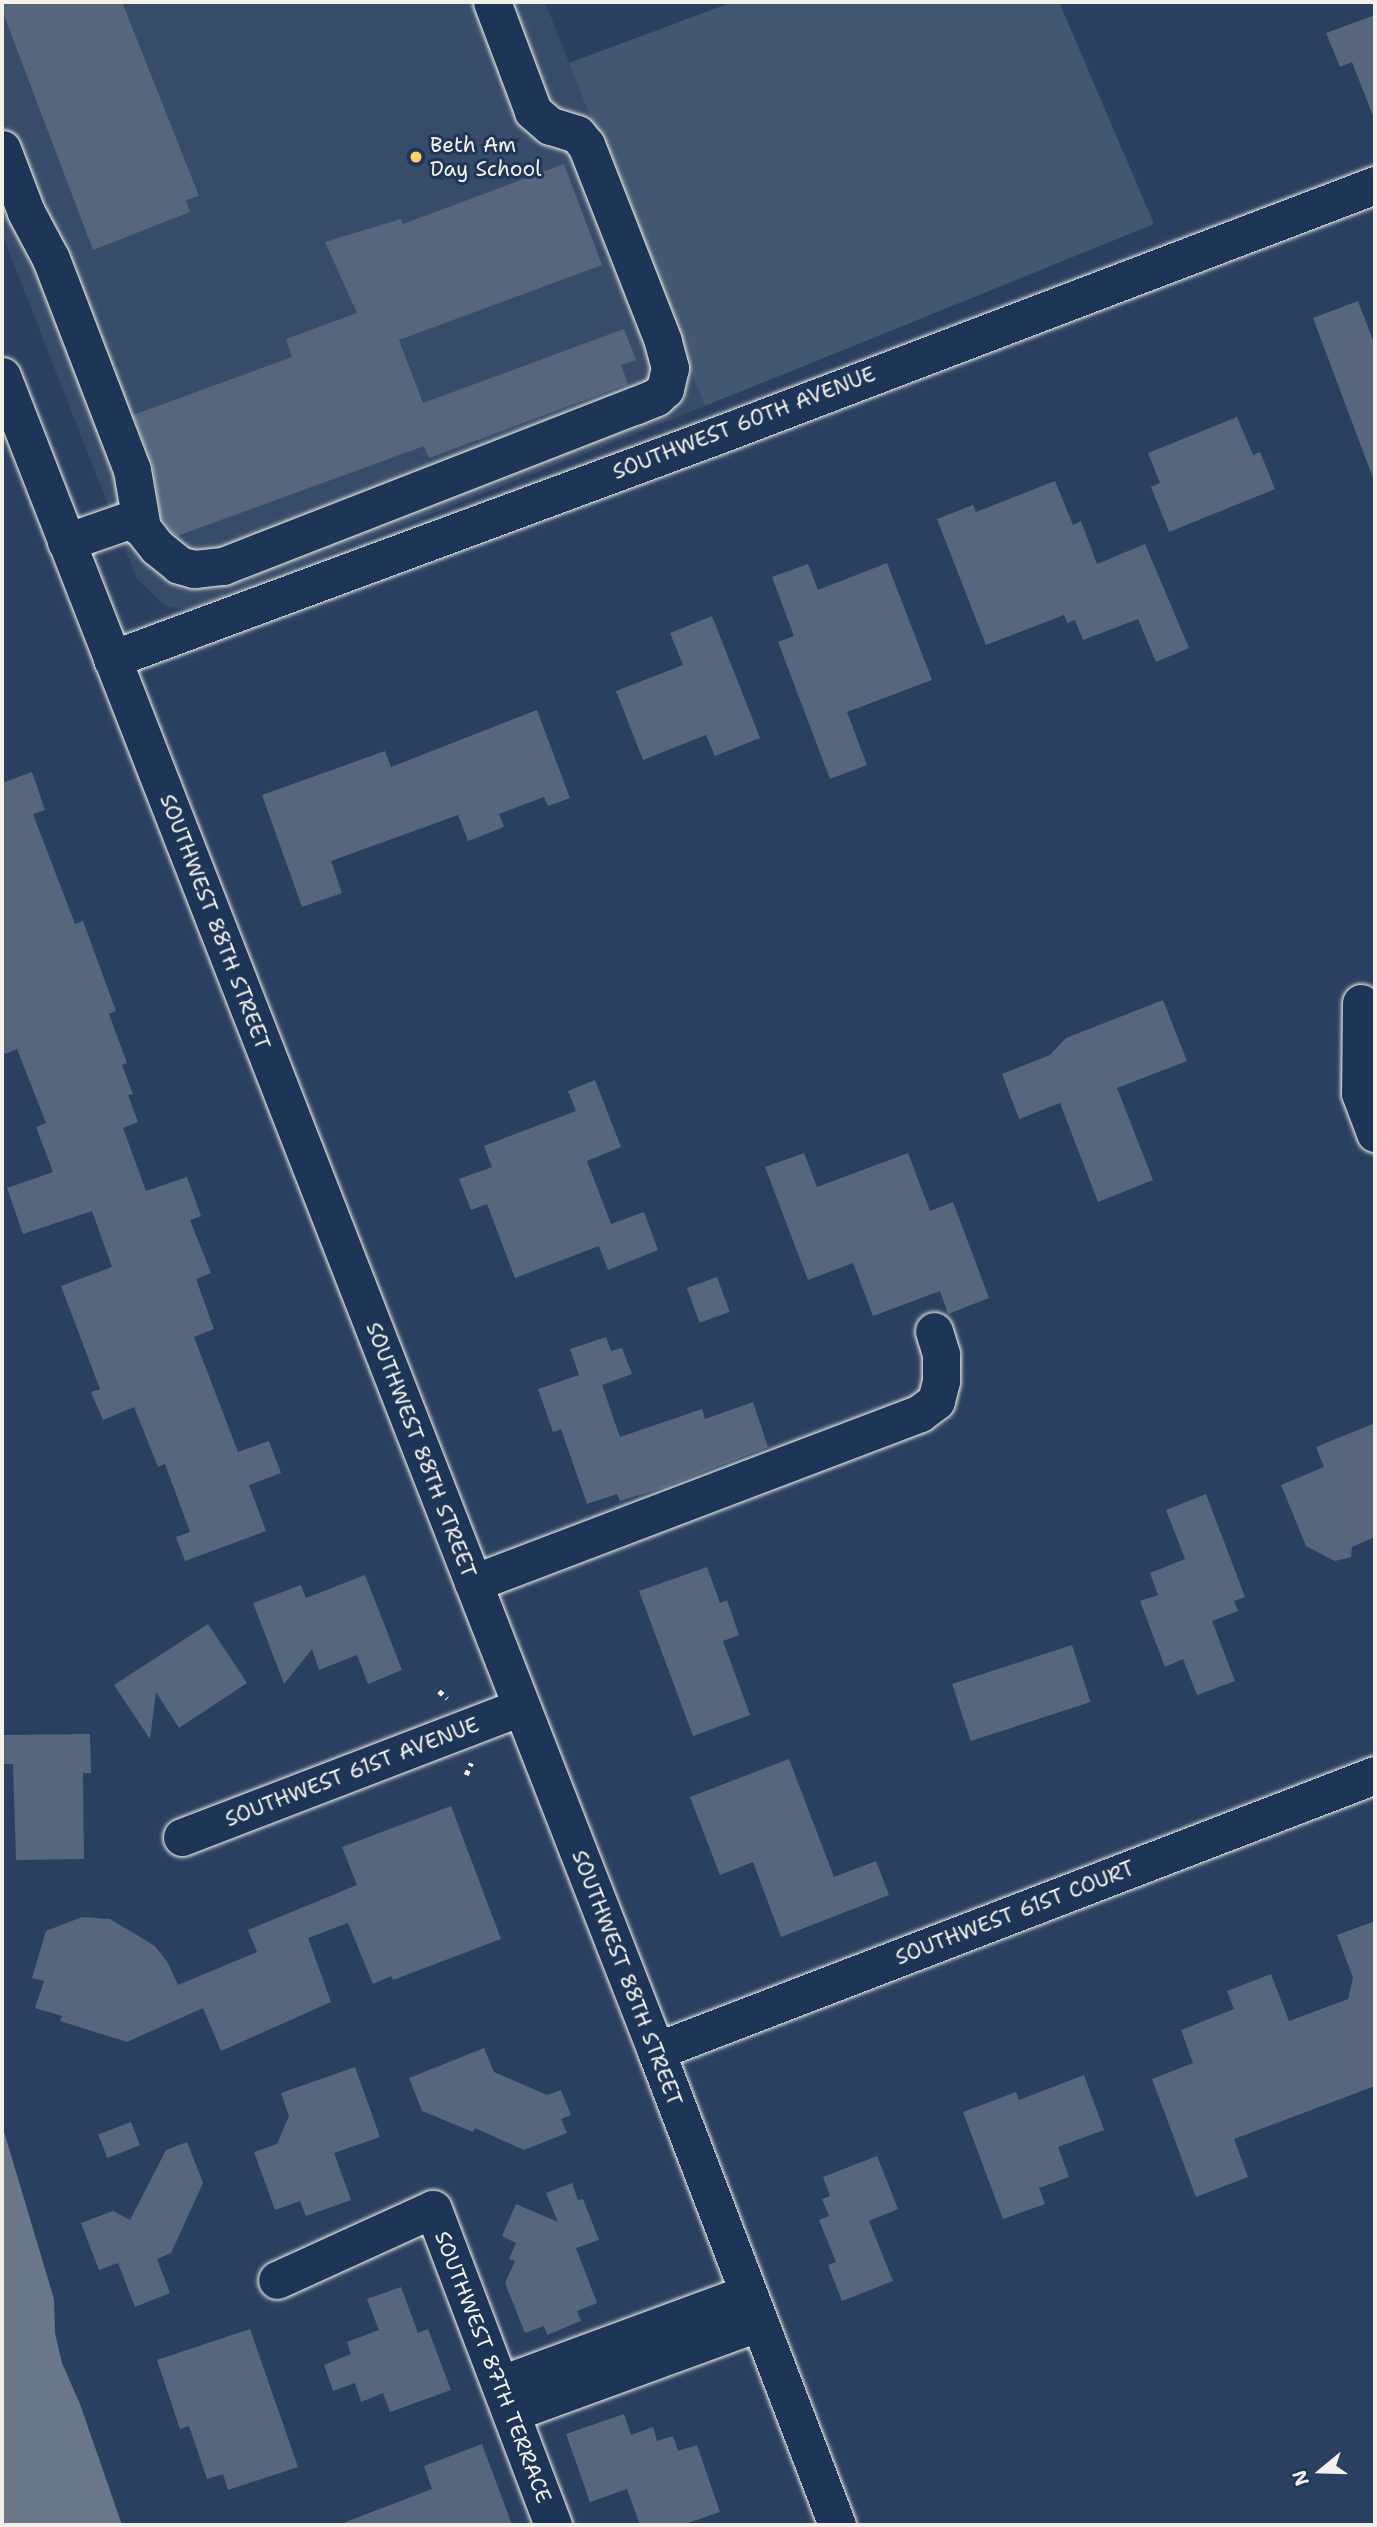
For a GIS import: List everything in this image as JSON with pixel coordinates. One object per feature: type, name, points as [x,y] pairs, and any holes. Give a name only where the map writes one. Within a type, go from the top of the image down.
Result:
[{"type":"street","points":[[65,542],[129,520],[142,528],[156,547],[179,565],[194,569],[223,566],[634,406],[656,397],[665,389],[670,368],[663,341],[586,145],[577,134],[550,126],[533,111],[492,2]]},
{"type":"street","points":[[2,149],[26,212],[51,259],[132,470],[142,528]]},
{"type":"street","name":"SOUTHWEST 60TH AVENUE","points":[[112,659],[718,435],[1375,185]]},
{"type":"street","name":"SOUTHWEST 88TH STREET","points":[[2,376],[656,2051],[837,2525]]},
{"type":"street","points":[[1361,1003],[1360,1093],[1375,1133]]},
{"type":"street","points":[[473,1583],[920,1413],[936,1401],[940,1381],[942,1354],[934,1331]]},
{"type":"street","name":"SOUTHWEST 61ST AVENUE","points":[[182,1837],[521,1707]]},
{"type":"street","name":"SOUTHWEST 61ST COURT","points":[[656,2051],[1375,1775]]},
{"type":"street","name":"SOUTHWEST 87TH TERRACE","points":[[277,2280],[433,2208],[553,2525]]},
{"type":"street","points":[[506,2399],[754,2308]]},
{"type":"shaded area","points":[[2,2],[545,2],[705,406],[188,610],[165,606],[137,579],[2,234]]},
{"type":"shaded area","points":[[733,2],[1059,2],[1154,224],[705,406],[569,63]]},
{"type":"shaded area","points":[[2,2125],[54,2299],[55,2333],[62,2363],[80,2404],[122,2525],[5,2525],[2,2516]]},
{"type":"building","points":[[2,2],[122,2],[199,196],[186,200],[190,212],[93,250],[2,10]]},
{"type":"building","points":[[1375,15],[1373,116],[1352,62],[1340,67],[1326,33]]},
{"type":"building","points":[[564,164],[602,265],[399,340],[423,403],[624,329],[636,360],[621,365],[628,384],[429,458],[424,446],[177,536],[172,532],[161,516],[152,463],[133,415],[292,357],[286,339],[357,313],[325,242],[401,219],[403,224]]},
{"type":"building","points":[[1358,301],[1375,346],[1375,478],[1313,318]]},
{"type":"building","points":[[1237,417],[1253,455],[1260,452],[1275,489],[1169,532],[1151,487],[1160,483],[1148,453]]},
{"type":"building","points":[[1055,481],[1073,525],[1081,521],[1097,564],[1145,544],[1189,648],[1156,662],[1138,619],[1083,640],[1075,620],[1067,623],[1064,615],[986,645],[937,519],[973,505],[976,512]]},
{"type":"building","points":[[887,563],[932,680],[847,712],[867,765],[830,779],[778,642],[794,636],[772,577],[808,564],[818,590]]},
{"type":"building","points":[[712,616],[760,738],[715,756],[706,735],[643,760],[616,691],[683,665],[670,633]]},
{"type":"building","points":[[537,710],[570,798],[548,806],[544,797],[499,814],[504,827],[468,841],[458,815],[331,861],[342,893],[302,907],[262,795],[385,751],[391,767]]},
{"type":"building","points":[[32,772],[45,810],[33,814],[75,924],[83,921],[116,1011],[109,1014],[127,1063],[122,1065],[133,1094],[128,1095],[138,1122],[123,1128],[146,1191],[187,1177],[201,1216],[190,1220],[211,1273],[196,1279],[214,1329],[194,1337],[238,1452],[269,1441],[281,1473],[249,1485],[266,1531],[185,1561],[176,1537],[190,1532],[165,1464],[158,1467],[134,1407],[103,1420],[91,1392],[100,1389],[61,1286],[112,1267],[92,1211],[23,1234],[7,1188],[53,1172],[36,1127],[46,1123],[17,1049],[2,1055],[2,783]]},
{"type":"building","points":[[1163,1000],[1187,1061],[1117,1088],[1153,1180],[1098,1202],[1060,1103],[1019,1119],[1002,1074],[1050,1055],[1066,1038]]},
{"type":"building","points":[[595,1080],[621,1147],[587,1161],[611,1224],[644,1212],[658,1250],[608,1270],[599,1246],[515,1278],[487,1204],[471,1210],[459,1179],[492,1167],[484,1146],[576,1111],[568,1091]]},
{"type":"building","points":[[804,1153],[817,1187],[908,1153],[930,1211],[953,1202],[989,1298],[948,1314],[940,1291],[873,1316],[853,1263],[808,1280],[765,1167]]},
{"type":"building","points":[[717,1277],[730,1312],[700,1323],[687,1288]]},
{"type":"building","points":[[606,1337],[611,1351],[622,1348],[632,1374],[602,1385],[620,1437],[702,1409],[705,1419],[753,1402],[768,1447],[662,1488],[620,1501],[617,1494],[587,1504],[561,1429],[553,1432],[538,1389],[579,1375],[570,1349]]},
{"type":"building","points":[[1375,1423],[1375,1537],[1352,1547],[1351,1557],[1335,1561],[1306,1546],[1281,1485],[1324,1467],[1316,1447]]},
{"type":"building","points":[[1206,1494],[1245,1597],[1234,1601],[1238,1611],[1212,1621],[1235,1681],[1197,1695],[1183,1659],[1165,1667],[1140,1601],[1158,1595],[1150,1573],[1185,1559],[1166,1510]]},
{"type":"building","points":[[707,1567],[720,1603],[727,1600],[739,1635],[723,1641],[750,1715],[693,1736],[639,1591]]},
{"type":"building","points":[[365,1575],[402,1670],[368,1684],[357,1655],[319,1670],[312,1649],[284,1684],[253,1603],[301,1585],[306,1598]]},
{"type":"building","points":[[208,1624],[247,1683],[179,1728],[156,1692],[150,1739],[114,1685]]},
{"type":"building","points":[[1072,1645],[1091,1702],[971,1741],[952,1684]]},
{"type":"building","points":[[90,1734],[91,1773],[83,1773],[84,1859],[16,1860],[13,1764],[2,1764],[2,1735]]},
{"type":"building","points":[[789,1759],[834,1877],[876,1861],[889,1895],[781,1937],[753,1862],[720,1875],[690,1797]]},
{"type":"building","points":[[451,1806],[501,1939],[393,1980],[391,1976],[373,1984],[348,1923],[308,1938],[331,2002],[221,2051],[203,2008],[127,2042],[60,2021],[62,2016],[35,2008],[44,1981],[32,1978],[46,1931],[82,1917],[110,1919],[155,1946],[168,1963],[178,1985],[257,1952],[248,1930],[357,1885],[342,1847]]},
{"type":"building","points":[[1375,1921],[1375,2086],[1234,2139],[1248,2177],[1196,2197],[1152,2079],[1193,2063],[1181,2030],[1234,2009],[1227,1991],[1271,1974],[1289,2021],[1348,1999],[1353,1978],[1337,1935]]},
{"type":"building","points":[[484,2048],[494,2072],[547,2095],[561,2090],[571,2115],[561,2119],[567,2133],[524,2150],[475,2128],[473,2132],[422,2111],[409,2078]]},
{"type":"building","points":[[355,2067],[380,2137],[334,2153],[351,2200],[306,2216],[300,2201],[275,2210],[254,2152],[277,2144],[289,2116],[281,2093]]},
{"type":"building","points":[[1084,2075],[1104,2130],[1058,2147],[1069,2177],[1039,2188],[1045,2204],[1003,2219],[963,2112],[1016,2092],[1019,2100]]},
{"type":"building","points":[[131,2122],[140,2145],[107,2158],[98,2135]]},
{"type":"building","points":[[187,2142],[203,2183],[171,2253],[157,2259],[170,2293],[135,2307],[118,2263],[99,2270],[81,2223],[113,2211],[130,2220],[166,2150]]},
{"type":"building","points":[[877,2156],[898,2209],[869,2221],[893,2281],[842,2301],[828,2265],[836,2262],[819,2220],[829,2216],[822,2199],[830,2196],[823,2177]]},
{"type":"building","points":[[572,2183],[578,2200],[583,2199],[599,2240],[576,2248],[597,2303],[577,2311],[581,2321],[547,2335],[544,2326],[525,2333],[505,2283],[515,2261],[509,2259],[516,2243],[502,2236],[516,2204],[558,2222],[546,2193]]},
{"type":"building","points":[[401,2287],[418,2333],[428,2329],[451,2390],[390,2412],[383,2393],[361,2402],[355,2383],[333,2391],[324,2365],[351,2354],[347,2342],[379,2330],[367,2299]]},
{"type":"building","points":[[250,2329],[298,2467],[228,2490],[223,2474],[207,2479],[189,2426],[180,2429],[157,2360]]},
{"type":"building","points":[[624,2414],[631,2435],[653,2427],[657,2441],[673,2436],[678,2451],[697,2445],[720,2512],[682,2525],[640,2525],[627,2489],[590,2502],[566,2434]]},
{"type":"building","points":[[482,2444],[512,2525],[344,2525],[343,2523],[432,2489],[424,2466]]},
{"type":"place","name":"Beth Am Day School","points":[[416,157]]}]
